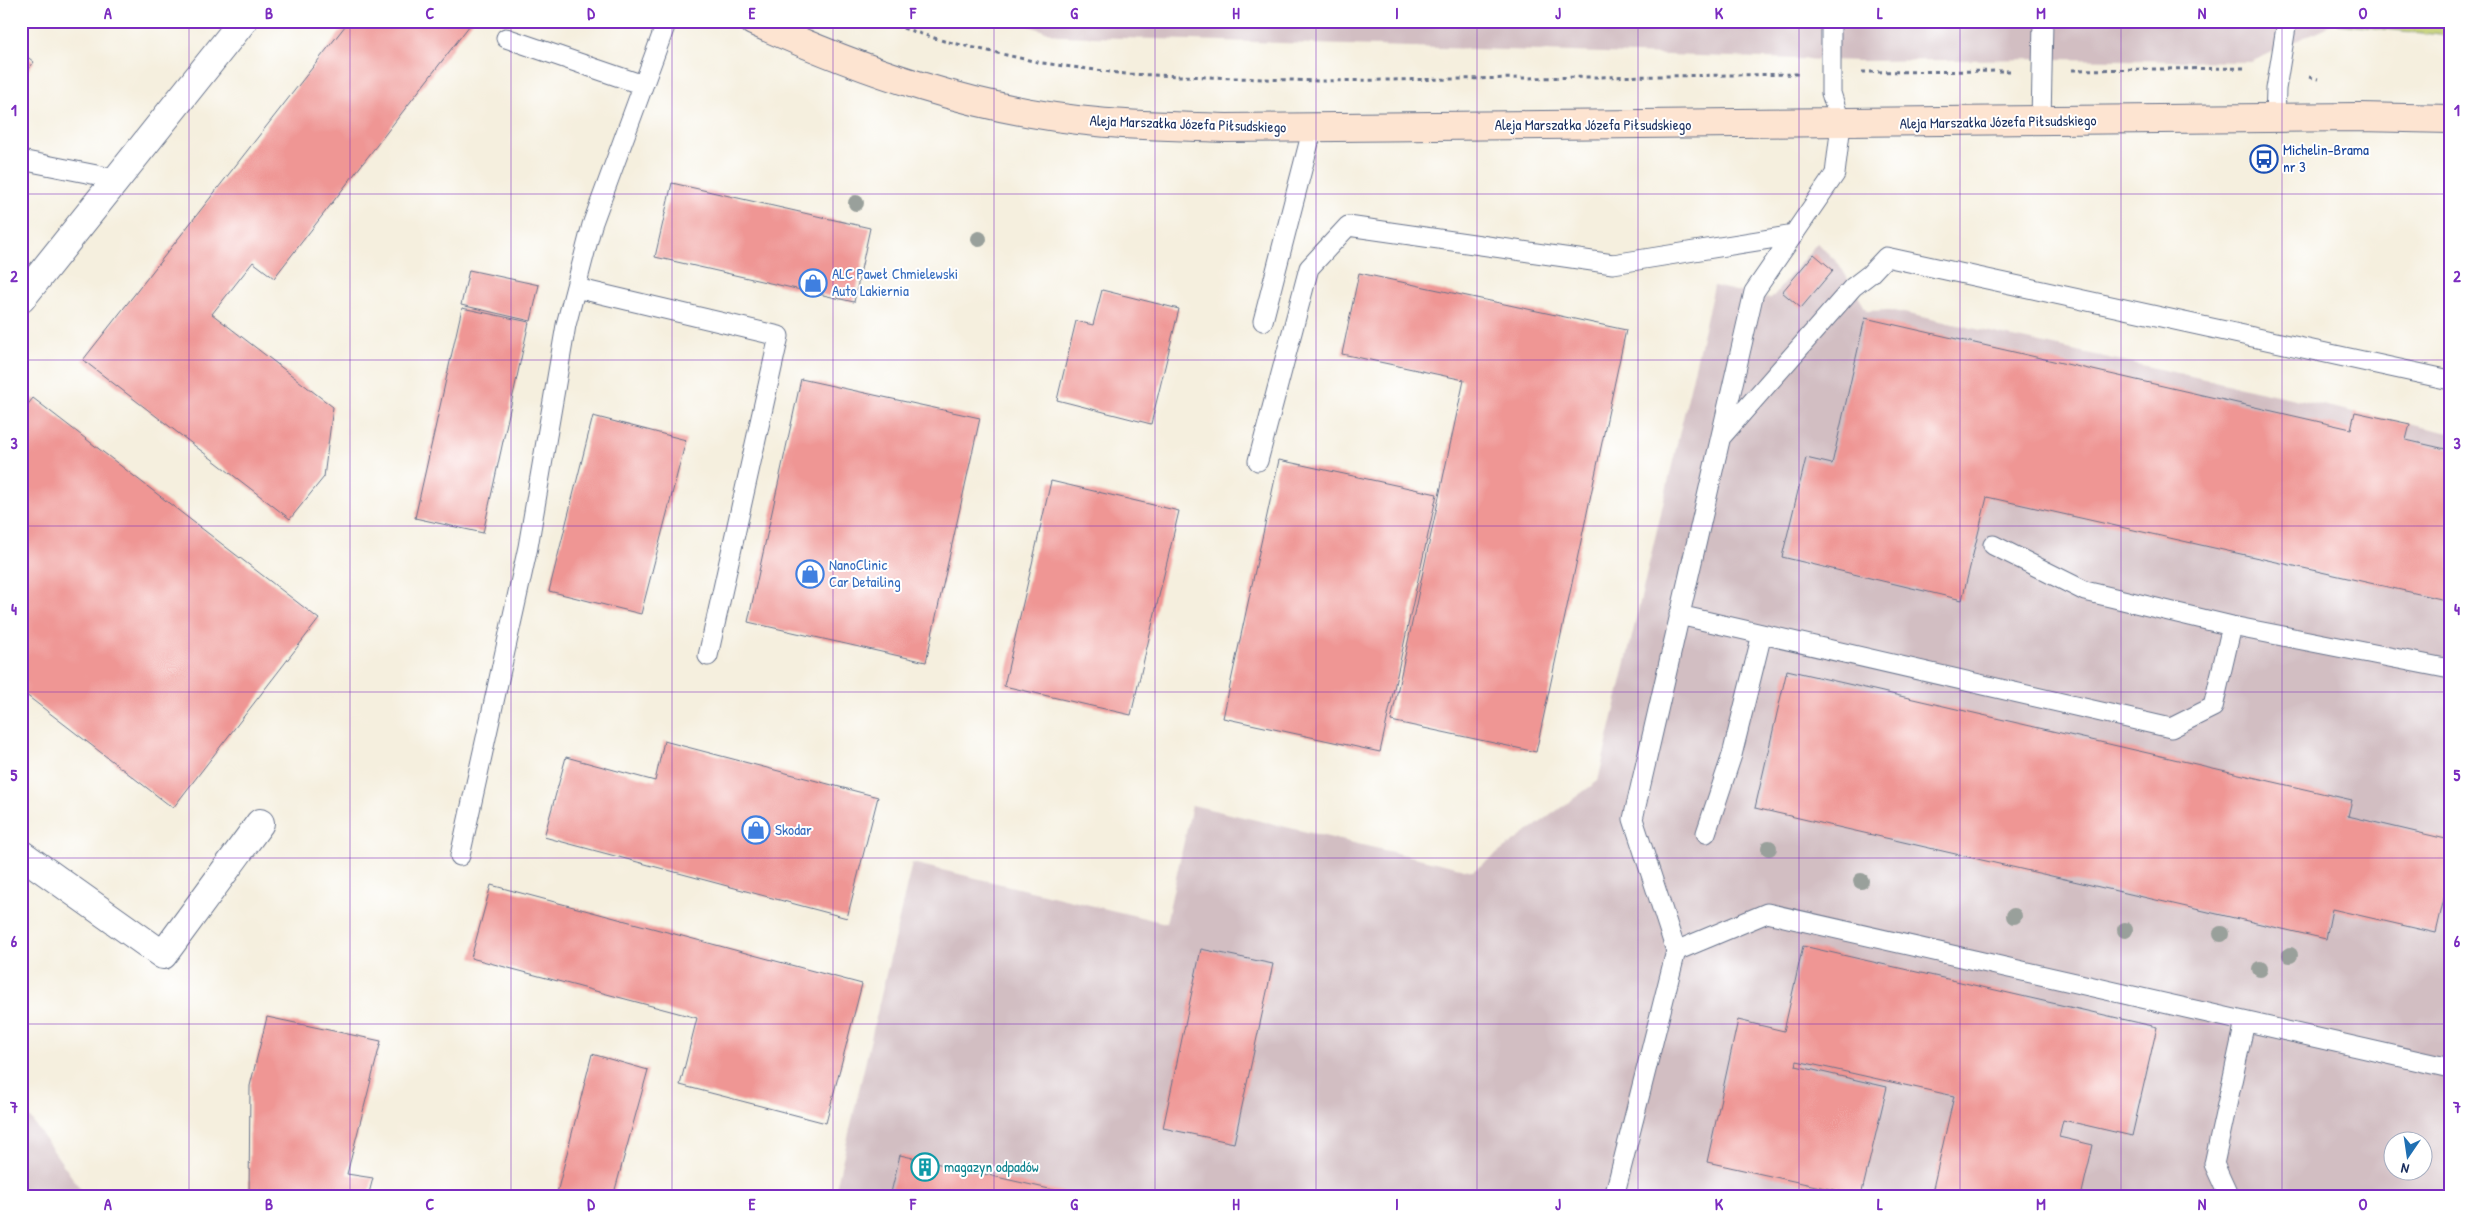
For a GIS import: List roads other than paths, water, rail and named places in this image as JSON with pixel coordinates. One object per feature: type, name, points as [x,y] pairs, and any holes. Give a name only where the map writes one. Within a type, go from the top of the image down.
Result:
[{"type":"street","points":[[21,299],[243,21]]},
{"type":"street","name":"Aleja Marszałka Józefa Piłsudskiego","points":[[753,21],[819,52],[910,84],[1000,107],[1096,122],[1226,128],[2450,119]]},
{"type":"street","points":[[21,854],[163,955],[260,822]]},
{"type":"lane","points":[[460,856],[528,546],[566,325],[592,225],[667,21]]},
{"type":"lane","points":[[1614,1197],[1676,951],[1633,819],[1754,292],[1835,174],[1842,124],[1831,93],[1831,21]]},
{"type":"lane","points":[[2040,122],[2043,21]]},
{"type":"lane","points":[[2275,119],[2276,89],[2286,21]]},
{"type":"lane","points":[[506,38],[643,85]]},
{"type":"lane","points":[[1263,321],[1313,127]]},
{"type":"lane","points":[[21,160],[117,179]]},
{"type":"lane","points":[[1258,461],[1309,268],[1348,226],[1613,264],[1794,235]]},
{"type":"lane","points":[[1720,439],[1853,287],[1870,274],[1886,257],[2450,380]]},
{"type":"lane","points":[[576,288],[779,336],[708,656]]},
{"type":"lane","points":[[1993,545],[2085,591],[2232,626],[2450,669]]},
{"type":"lane","points":[[1679,615],[2171,728],[2213,707],[2232,626]]},
{"type":"lane","points":[[1706,833],[1732,755],[1762,634]]},
{"type":"lane","points":[[1676,951],[1767,913],[2450,1068]]},
{"type":"lane","points":[[2229,1197],[2214,1164],[2245,1022]]},
{"type":"place","name":"Michelin-Brama nr 3","points":[[2264,159]]},
{"type":"place","name":"ALC Paweł Chmielewski Auto Lakiernia","points":[[813,283]]},
{"type":"place","name":"NanoClinic Car Detailing","points":[[810,574]]},
{"type":"place","name":"Skodar","points":[[756,830]]},
{"type":"place","name":"magazyn odpadów","points":[[925,1167]]}]
